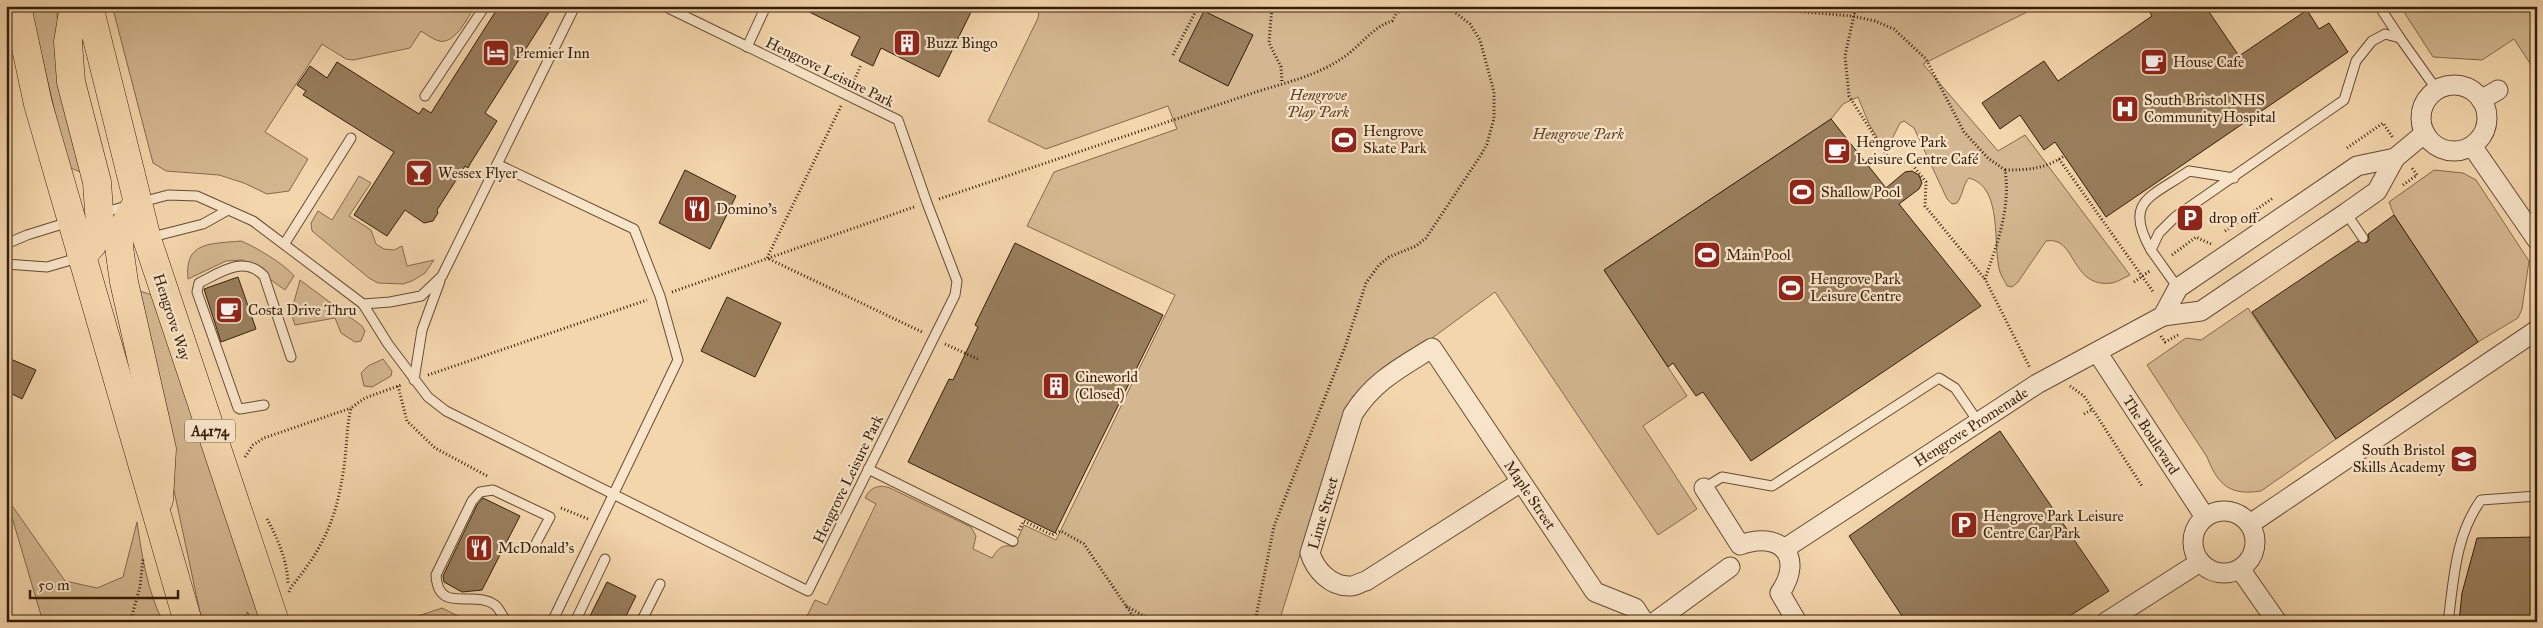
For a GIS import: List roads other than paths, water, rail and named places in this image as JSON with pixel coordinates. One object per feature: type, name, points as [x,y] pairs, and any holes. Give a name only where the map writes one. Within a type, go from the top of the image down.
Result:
[{"type":"highway","points":[[17,6],[36,94],[85,217],[100,225],[92,245],[117,247],[162,449],[158,521]]},
{"type":"highway","points":[[74,6],[68,42],[71,82],[97,182],[85,217]]},
{"type":"highway","name":"Hengrove Way","points":[[89,6],[136,204],[117,247],[158,521],[188,622]]},
{"type":"highway","name":"Hengrove Way","points":[[117,247],[272,612]]},
{"type":"street","points":[[2446,86],[2466,87],[2482,100],[2487,118],[2486,127],[2472,146],[2458,150],[2448,150],[2430,140],[2425,133],[2421,114],[2430,96],[2437,90],[2446,86]]},
{"type":"street","points":[[2482,100],[2498,90]]},
{"type":"street","name":"Hengrove Promenade","points":[[1784,549],[2037,384],[2164,316],[2201,311],[2377,191],[2395,158],[2425,133]]},
{"type":"street","points":[[2472,146],[2537,240]]},
{"type":"street","name":"Hengrove Promenade","points":[[2164,316],[2178,288],[2357,166],[2395,158]]},
{"type":"street","points":[[2250,524],[2537,330]]},
{"type":"street","name":"Lime Street","points":[[1432,348],[1380,380],[1363,398],[1353,414],[1310,553],[1320,574],[1350,586],[1366,581],[1521,482]]},
{"type":"street","name":"Maple Street","points":[[1432,348],[1595,592],[1635,608],[1644,622]]},
{"type":"street","name":"The Boulevard","points":[[2096,352],[2205,517]]},
{"type":"street","points":[[1704,488],[1740,545],[1754,539],[1765,539],[1776,543],[1784,549],[1790,564],[1789,580],[1780,593],[1797,622]]},
{"type":"street","points":[[2222,510],[2237,513],[2250,524],[2255,536],[2252,555],[2240,569],[2228,573],[2213,571],[2200,562],[2193,548],[2195,530],[2205,517],[2222,510]]},
{"type":"street","points":[[2106,622],[2200,562]]},
{"type":"street","points":[[1655,622],[1730,567]]},
{"type":"street","points":[[2240,569],[2277,622]]},
{"type":"lane","points":[[425,96],[485,6]]},
{"type":"lane","points":[[414,380],[422,330],[442,276],[576,6]]},
{"type":"lane","name":"Hengrove Leisure Park","points":[[6,244],[27,234],[168,195],[197,196],[253,221],[285,243],[363,304],[414,380],[428,397],[446,411],[808,591],[955,295],[957,281],[898,120],[664,6]]},
{"type":"lane","points":[[747,47],[766,6]]},
{"type":"lane","points":[[2378,6],[2437,90]]},
{"type":"lane","points":[[2151,250],[2159,233],[2175,217],[2234,178],[2344,100],[2356,61],[2372,40],[2385,34],[2400,38]]},
{"type":"lane","points":[[285,243],[350,138]]},
{"type":"lane","points":[[497,164],[634,229],[660,296],[678,360],[552,622]]},
{"type":"lane","points":[[2178,288],[2151,250],[2141,232],[2138,216],[2142,203],[2188,171],[2234,178]]},
{"type":"lane","points":[[6,264],[47,267],[203,224],[228,210]]},
{"type":"lane","points":[[2346,213],[2363,238]]},
{"type":"lane","points":[[264,405],[243,409],[238,408],[197,292],[199,282],[243,264],[260,272],[264,276],[291,357]]},
{"type":"lane","points":[[363,304],[390,302],[421,296],[442,276]]},
{"type":"lane","points":[[1704,488],[1722,477],[1772,486],[1939,378],[1955,388],[1979,423]]},
{"type":"lane","points":[[868,469],[1013,541]]},
{"type":"lane","points":[[506,622],[495,605],[476,598],[458,601],[443,594],[436,583],[436,574],[472,501],[480,492],[493,490],[550,517],[534,547]]},
{"type":"lane","points":[[2448,622],[2458,550],[2469,516],[2482,500],[2537,496]]},
{"type":"lane","points":[[575,622],[606,559]]},
{"type":"lane","points":[[641,622],[660,584]]},
{"type":"place","name":"Buzz Bingo","points":[[907,43]]},
{"type":"place","name":"Premier Inn","points":[[496,53]]},
{"type":"place","name":"House Cafe","points":[[2154,62]]},
{"type":"place","name":"South Bristol NHS Community Hospital","points":[[2125,109]]},
{"type":"place","name":"Hengrove Skate Park","points":[[1344,140]]},
{"type":"place","name":"Hengrove Park Leisure Centre Café","points":[[1837,151]]},
{"type":"place","name":"Wessex Flyer","points":[[419,173]]},
{"type":"place","name":"Shallow Pool","points":[[1802,192]]},
{"type":"place","name":"Domino's","points":[[697,209]]},
{"type":"place","name":"drop off","points":[[2190,218]]},
{"type":"place","name":"Main Pool","points":[[1707,255]]},
{"type":"place","name":"Hengrove Park Leisure Centre","points":[[1791,288]]},
{"type":"place","name":"Costa Drive Thru","points":[[229,310]]},
{"type":"place","name":"Cineworld (Closed)","points":[[1056,386]]},
{"type":"place","name":"South Bristol Skills Academy","points":[[2464,459]]},
{"type":"place","name":"Hengrove Park Leisure Centre Car Park","points":[[1964,525]]},
{"type":"place","name":"McDonald's","points":[[479,548]]},
{"type":"park label","name":"Hengrove Play Park","points":[[1318,104]]},
{"type":"park label","name":"Hengrove Park","points":[[1578,134]]}]
